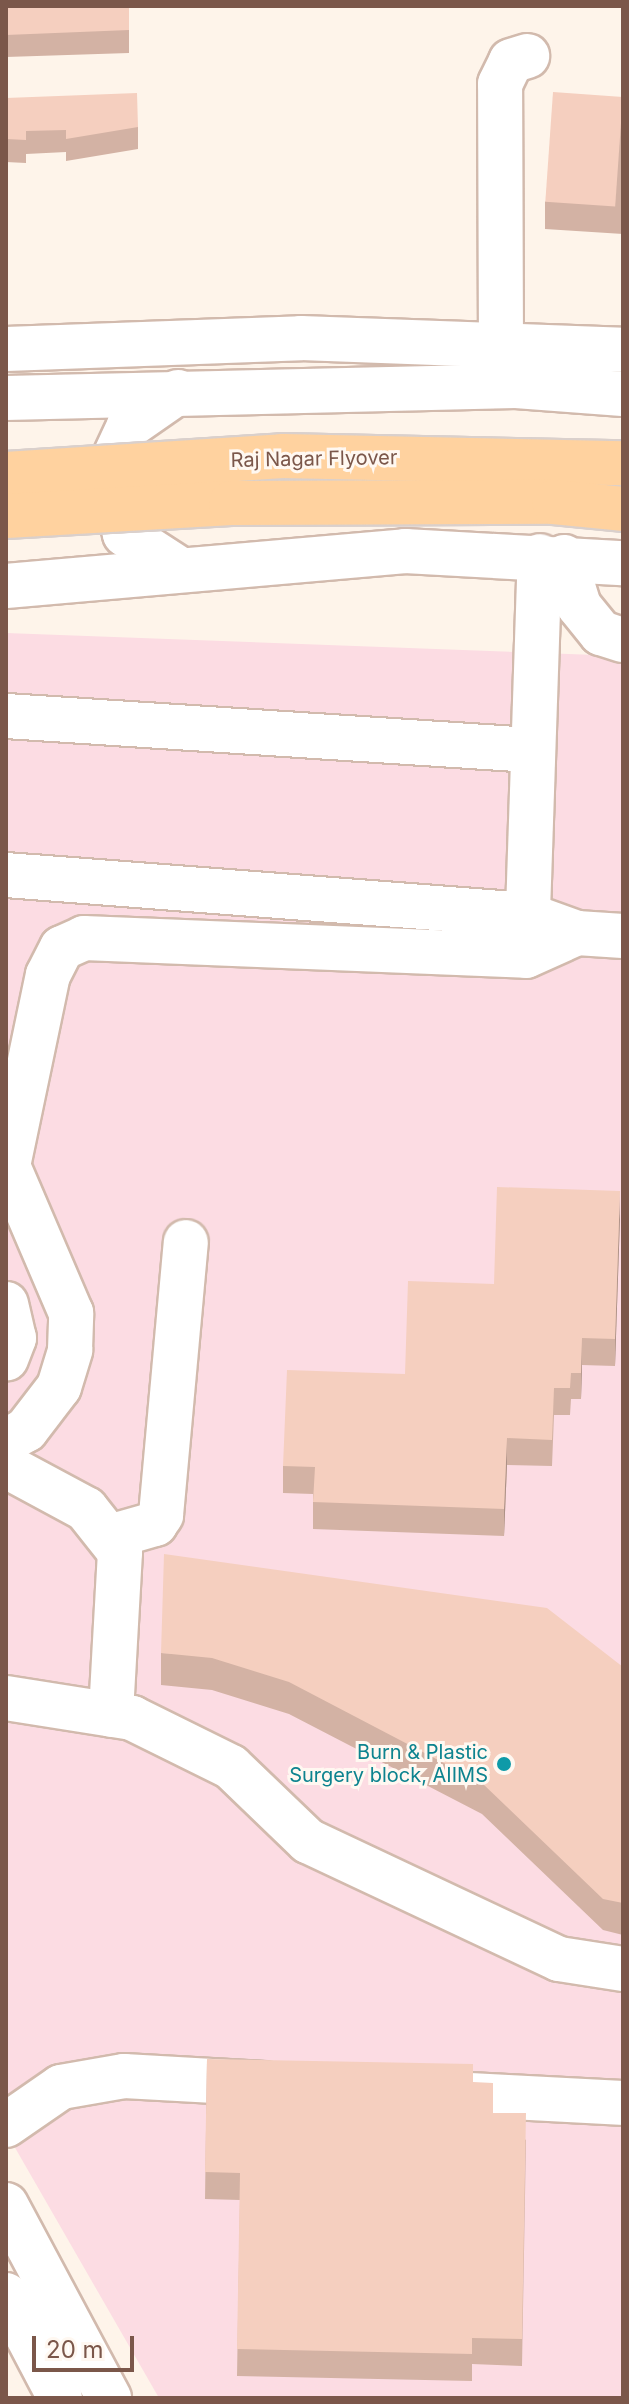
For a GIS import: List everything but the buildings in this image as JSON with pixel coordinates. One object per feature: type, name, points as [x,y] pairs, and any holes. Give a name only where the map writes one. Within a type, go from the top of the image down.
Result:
[{"type":"main road","name":"Raj Nagar Flyover","points":[[6,474],[282,456],[623,463]]},
{"type":"main road","points":[[6,516],[231,503],[554,502],[623,509]]},
{"type":"street","points":[[501,346],[500,84],[511,61],[527,56]]},
{"type":"street","points":[[6,349],[301,338],[623,350]]},
{"type":"street","points":[[6,398],[516,386],[623,394]]},
{"type":"street","points":[[178,392],[129,426],[109,469],[125,534],[179,569]]},
{"type":"street","points":[[6,586],[405,551],[552,556],[623,563]]},
{"type":"street","points":[[552,556],[579,606],[601,633],[623,640]]},
{"type":"street","points":[[527,936],[532,750],[552,556]]},
{"type":"street","points":[[6,716],[532,750]]},
{"type":"street","points":[[6,875],[527,936]]},
{"type":"street","points":[[6,1441],[26,1430],[59,1387],[70,1350],[71,1313],[8,1166],[48,975],[62,948],[84,938],[527,936],[577,933],[623,936]]},
{"type":"street","points":[[113,1536],[155,1524],[161,1515],[186,1242]]},
{"type":"street","points":[[6,1304],[14,1338],[6,1359]]},
{"type":"street","points":[[6,1466],[86,1509],[113,1536],[123,1581],[111,1715]]},
{"type":"street","points":[[6,1698],[111,1715],[231,1767],[308,1841],[559,1959],[623,1969]]},
{"type":"street","points":[[6,2125],[61,2087],[124,2076],[311,2086]]},
{"type":"street","points":[[389,2091],[623,2103]]},
{"type":"street","points":[[6,2205],[109,2398]]},
{"type":"street","points":[[6,2295],[60,2398]]},
{"type":"shaded area","points":[[6,633],[623,656],[623,2398],[159,2398],[6,2132]]},
{"type":"place","name":"Burn & Plastic Surgery block, AIIMS","points":[[504,1764]]}]
